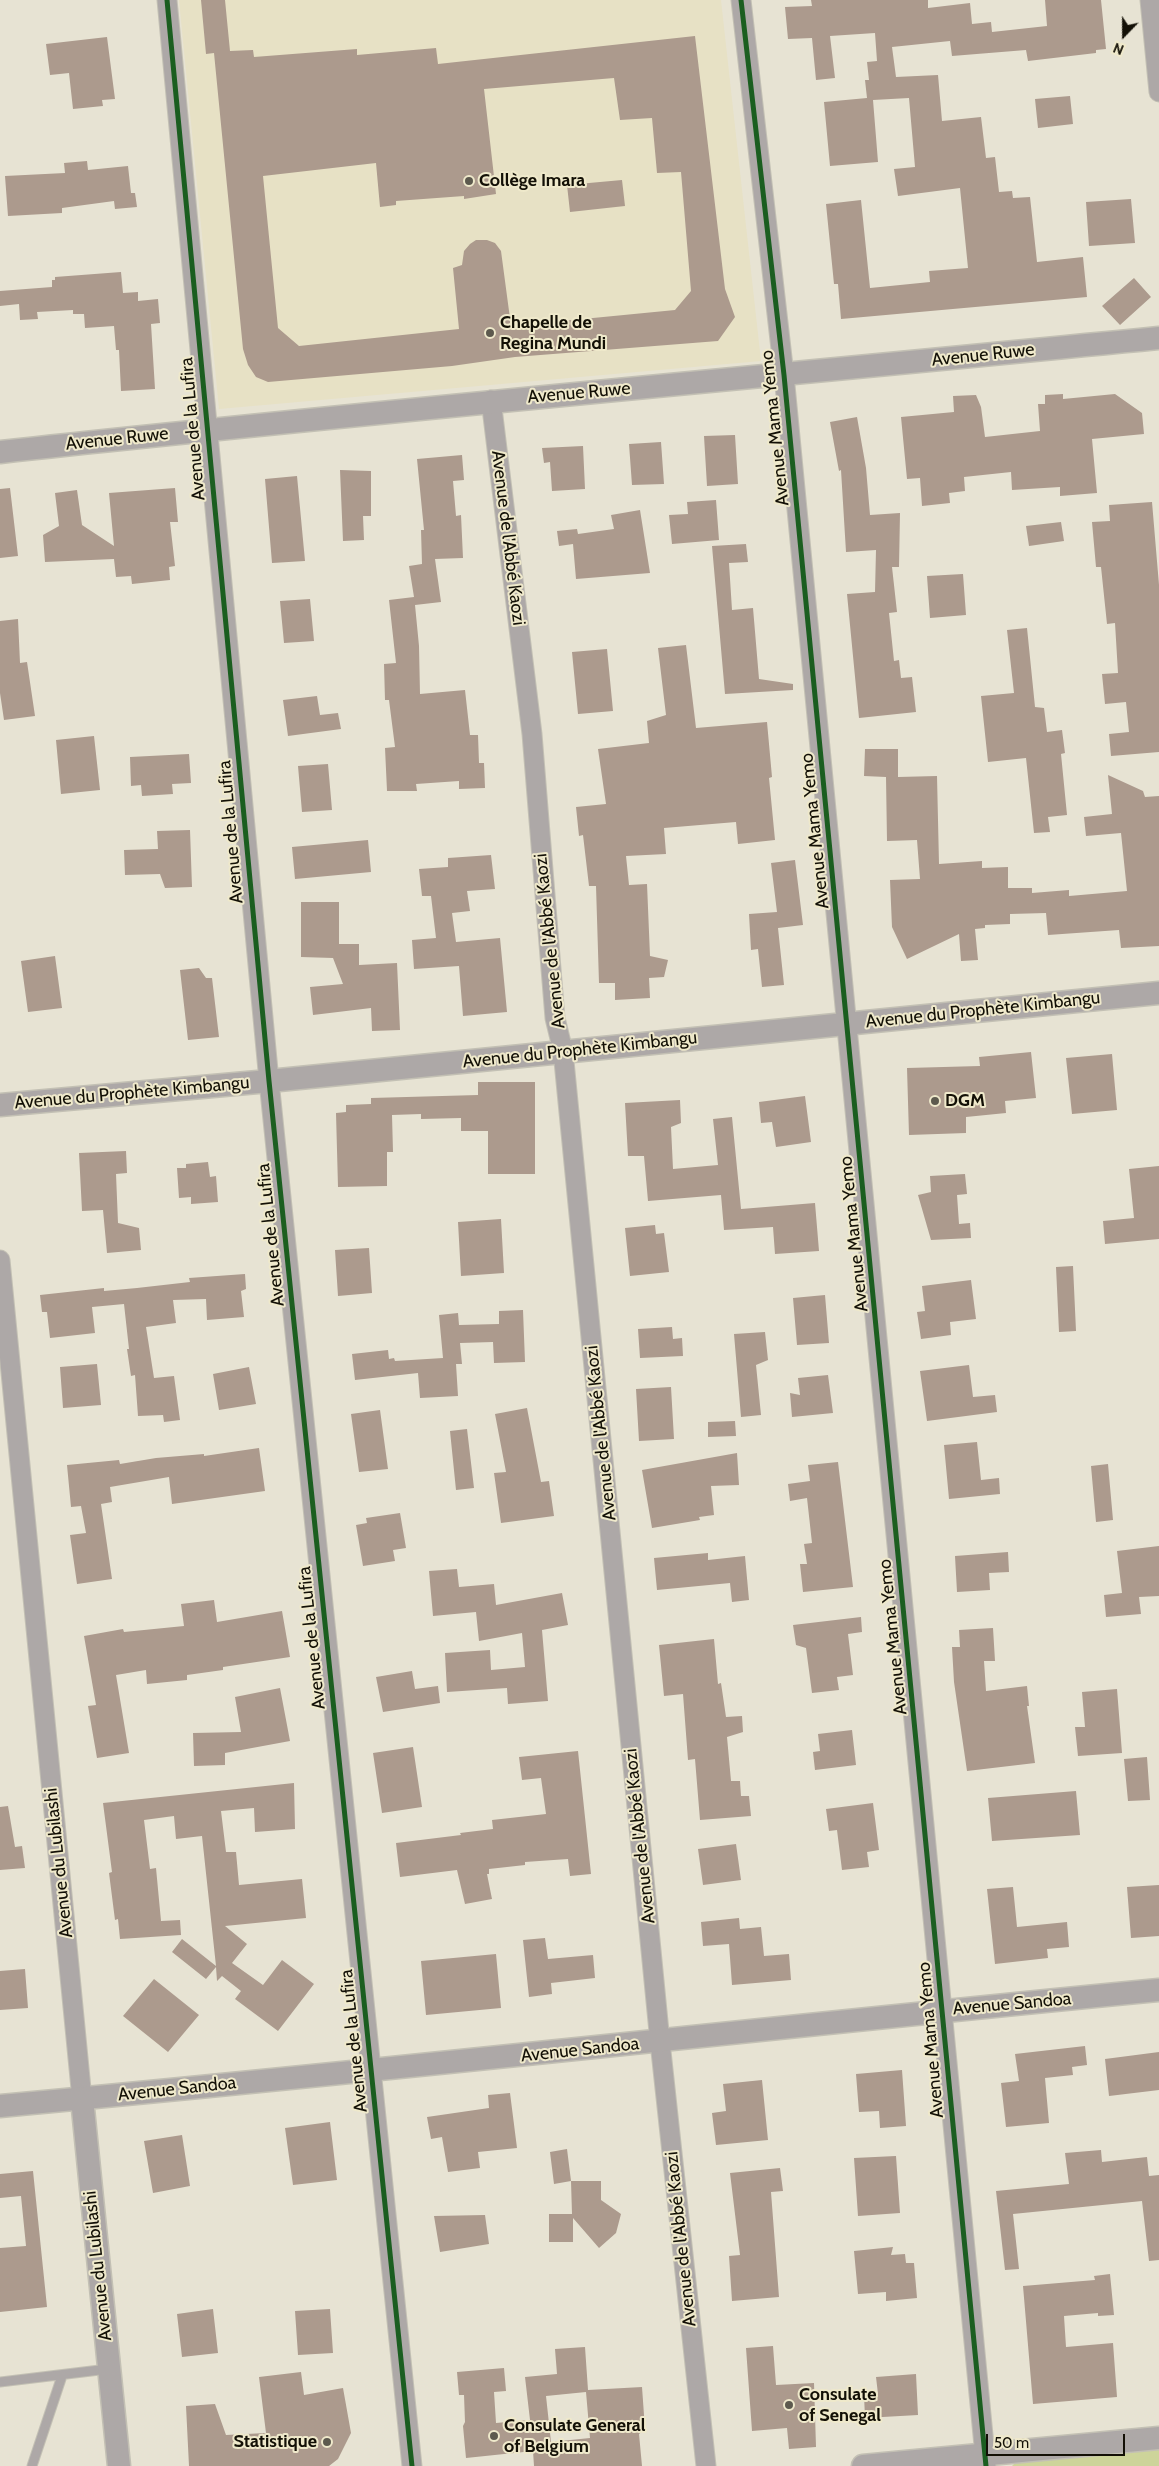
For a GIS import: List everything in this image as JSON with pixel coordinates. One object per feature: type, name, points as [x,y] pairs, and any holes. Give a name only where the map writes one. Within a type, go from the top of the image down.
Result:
[{"type":"street","name":"Avenue de la Lufira","points":[[167,0],[269,1081],[412,2466]]},
{"type":"street","name":"Avenue Mama Yemo","points":[[742,0],[784,375],[986,2460]]},
{"type":"street","points":[[1150,0],[1159,92]]},
{"type":"street","name":"Avenue Ruwe","points":[[0,452],[490,400],[784,375],[1159,338]]},
{"type":"street","name":"Avenue de l'Abbé Kaozi","points":[[490,400],[532,734],[555,1018],[563,1051],[660,2042],[706,2466]]},
{"type":"street","name":"Avenue du Prophète Kimbangu","points":[[0,1105],[269,1081],[1159,993]]},
{"type":"street","name":"Avenue du Lubilashi","points":[[0,1260],[108,2368],[120,2466]]},
{"type":"street","name":"Avenue Sandoa","points":[[0,2106],[660,2042],[942,2011],[1159,1990]]},
{"type":"street","points":[[863,2466],[986,2460],[1159,2438]]},
{"type":"lane","points":[[0,2382],[62,2376],[108,2368]]},
{"type":"lane","points":[[32,2466],[62,2376]]},
{"type":"shaded area","name":"Collège Imara","points":[[179,0],[721,0],[761,361],[219,409]]},
{"type":"green space","points":[[1159,2447],[1159,2466],[1012,2466],[1018,2460]]},
{"type":"building","points":[[201,0],[225,0],[230,51],[253,50],[254,57],[357,49],[357,55],[436,48],[438,64],[695,36],[725,289],[735,317],[718,341],[515,357],[452,366],[268,382],[256,377],[248,365],[243,349],[214,53],[206,54]],"holes":[[[614,78],[620,120],[652,118],[657,173],[681,172],[691,291],[675,310],[511,326],[501,251],[495,243],[487,240],[476,240],[464,251],[462,265],[453,268],[459,329],[299,346],[278,328],[263,176],[376,163],[380,207],[396,205],[396,201],[464,196],[464,199],[496,194],[484,89]]]},
{"type":"building","points":[[811,0],[928,0],[928,8],[970,3],[972,24],[991,22],[992,32],[1047,26],[1045,0],[1101,0],[1106,49],[1096,50],[1096,53],[1028,61],[1026,50],[952,56],[950,41],[892,47],[896,77],[938,75],[942,121],[981,117],[986,158],[995,157],[999,192],[1012,191],[1013,198],[1030,197],[1037,262],[1083,257],[1087,297],[841,319],[838,284],[834,284],[826,204],[861,200],[870,288],[930,282],[929,271],[968,268],[960,188],[898,196],[894,169],[915,167],[909,98],[873,100],[878,162],[830,166],[824,102],[867,98],[865,80],[869,80],[867,62],[877,61],[875,33],[830,36],[835,78],[816,80],[812,38],[788,39],[785,7],[812,6]]},
{"type":"building","points":[[107,37],[115,99],[102,100],[103,106],[73,109],[69,73],[50,75],[46,44]]},
{"type":"building","points":[[1070,96],[1073,124],[1038,128],[1035,99]]},
{"type":"building","points":[[87,161],[88,170],[128,166],[131,193],[135,193],[137,207],[115,209],[114,201],[62,208],[62,213],[8,216],[5,176],[65,173],[64,163]]},
{"type":"building","points":[[622,180],[625,206],[570,212],[567,185]]},
{"type":"building","points":[[1131,199],[1135,243],[1089,246],[1086,202]]},
{"type":"building","points":[[121,272],[123,293],[138,292],[138,301],[158,299],[160,323],[151,324],[155,389],[121,391],[119,350],[116,350],[114,326],[85,328],[84,314],[73,314],[73,310],[37,312],[38,319],[20,320],[19,304],[0,306],[0,291],[52,287],[52,280],[55,280],[55,277]]},
{"type":"building","points":[[1134,278],[1151,297],[1120,325],[1102,306]]},
{"type":"building","points":[[1063,394],[1063,399],[1115,394],[1142,413],[1144,434],[1092,439],[1097,493],[1060,496],[1060,487],[1012,490],[1011,472],[964,477],[965,491],[949,493],[950,503],[922,506],[920,478],[907,479],[901,417],[954,412],[953,396],[976,395],[981,407],[985,437],[1040,431],[1038,404],[1045,404],[1045,395]]},
{"type":"building","points":[[857,417],[866,468],[870,515],[900,513],[899,567],[892,567],[897,612],[889,613],[894,661],[899,660],[901,678],[912,677],[916,712],[859,718],[847,594],[875,592],[876,550],[846,552],[841,470],[839,471],[830,422]]},
{"type":"building","points":[[735,435],[738,484],[707,486],[704,436]]},
{"type":"building","points":[[661,442],[664,484],[632,485],[629,444]]},
{"type":"building","points":[[583,446],[585,489],[552,491],[550,462],[544,463],[542,448]]},
{"type":"building","points":[[462,455],[464,480],[453,481],[456,516],[461,515],[463,558],[435,559],[441,602],[415,605],[419,646],[420,694],[465,690],[470,735],[478,735],[479,763],[484,763],[485,788],[459,789],[459,781],[416,784],[417,791],[387,791],[385,748],[395,747],[389,700],[385,700],[384,664],[396,663],[389,600],[414,597],[409,566],[422,564],[421,530],[424,530],[417,459]]},
{"type":"building","points":[[340,470],[371,471],[371,516],[363,516],[364,540],[343,541]]},
{"type":"building","points":[[297,476],[305,561],[272,563],[265,479]]},
{"type":"building","points":[[10,488],[18,556],[0,558],[0,489]]},
{"type":"building","points":[[175,488],[178,522],[170,522],[175,566],[169,567],[170,580],[132,584],[131,576],[116,577],[114,559],[45,562],[43,535],[59,526],[55,493],[77,490],[82,525],[114,546],[109,493]]},
{"type":"building","points":[[716,500],[719,540],[672,544],[669,515],[688,514],[687,502]]},
{"type":"building","points":[[1152,502],[1159,585],[1159,752],[1111,756],[1109,734],[1129,732],[1126,702],[1105,704],[1102,674],[1118,673],[1115,623],[1107,624],[1101,567],[1096,567],[1092,522],[1110,521],[1109,505]]},
{"type":"building","points":[[640,510],[650,573],[576,579],[573,544],[559,546],[557,531],[577,529],[578,534],[614,529],[611,515]]},
{"type":"building","points":[[1061,522],[1064,541],[1029,546],[1026,526]]},
{"type":"building","points":[[746,544],[748,562],[729,563],[732,610],[753,608],[759,679],[793,684],[793,690],[725,694],[712,546]]},
{"type":"building","points":[[963,574],[966,615],[930,618],[927,576]]},
{"type":"building","points":[[310,599],[314,641],[284,643],[280,601]]},
{"type":"building","points":[[18,619],[20,663],[27,662],[35,716],[4,720],[0,693],[0,621]]},
{"type":"building","points":[[1027,628],[1035,707],[1044,708],[1047,732],[1062,730],[1065,753],[1061,754],[1067,815],[1048,817],[1050,832],[1034,833],[1026,758],[988,762],[981,696],[1014,693],[1007,630]]},
{"type":"building","points":[[686,645],[696,728],[767,722],[772,777],[769,778],[775,840],[738,844],[736,822],[664,828],[666,854],[626,856],[629,885],[647,884],[650,956],[668,960],[664,977],[649,978],[650,998],[615,1000],[615,983],[599,983],[596,886],[589,886],[583,835],[579,836],[576,807],[606,804],[598,749],[649,743],[647,721],[666,715],[658,648]]},
{"type":"building","points":[[607,649],[613,711],[578,714],[572,652]]},
{"type":"building","points":[[317,696],[320,715],[338,713],[341,729],[288,736],[283,700]]},
{"type":"building","points":[[94,736],[100,790],[61,794],[56,740]]},
{"type":"building","points":[[865,749],[898,749],[898,777],[937,776],[939,864],[982,861],[982,868],[1008,867],[1008,888],[1032,888],[1032,893],[1069,890],[1069,896],[1127,891],[1121,833],[1086,836],[1084,817],[1112,814],[1108,775],[1143,791],[1145,797],[1159,796],[1159,946],[1121,948],[1119,930],[1048,935],[1046,913],[1010,914],[1010,924],[985,925],[985,928],[975,929],[978,960],[961,961],[959,934],[907,959],[892,927],[890,880],[920,879],[917,840],[887,841],[886,777],[864,776]]},
{"type":"building","points":[[189,754],[191,783],[172,784],[173,794],[142,796],[141,785],[131,786],[130,757]]},
{"type":"building","points":[[328,764],[332,810],[302,812],[298,766]]},
{"type":"building","points":[[190,830],[192,887],[165,888],[160,874],[125,875],[124,850],[158,849],[157,831]]},
{"type":"building","points":[[368,840],[371,872],[295,879],[292,847]]},
{"type":"building","points":[[491,855],[495,889],[467,891],[470,911],[452,913],[456,942],[500,938],[507,1012],[463,1016],[459,966],[414,969],[412,940],[436,938],[431,896],[422,896],[419,869],[448,867],[448,858]]},
{"type":"building","points":[[795,860],[803,925],[778,928],[784,985],[762,987],[758,949],[751,950],[749,914],[777,912],[771,863]]},
{"type":"building","points":[[301,902],[339,902],[339,944],[359,944],[359,965],[397,963],[400,1030],[372,1031],[371,1008],[313,1015],[310,987],[343,984],[333,958],[301,957]]},
{"type":"building","points":[[55,956],[62,1008],[28,1012],[21,961]]},
{"type":"building","points":[[199,968],[206,978],[212,978],[219,1037],[188,1040],[180,970]]},
{"type":"building","points":[[1031,1052],[1036,1098],[1005,1101],[1006,1113],[966,1117],[966,1133],[909,1135],[907,1068],[980,1066],[979,1057]]},
{"type":"building","points":[[1112,1054],[1117,1110],[1072,1114],[1066,1058]]},
{"type":"building","points":[[478,1082],[535,1082],[535,1174],[488,1174],[488,1131],[461,1131],[461,1118],[421,1119],[421,1114],[392,1115],[393,1152],[387,1152],[387,1186],[338,1187],[336,1113],[346,1112],[346,1105],[371,1104],[371,1098],[478,1095]]},
{"type":"building","points":[[805,1096],[811,1142],[776,1147],[772,1122],[761,1123],[759,1102]]},
{"type":"building","points":[[680,1100],[681,1123],[671,1127],[673,1169],[718,1165],[713,1119],[732,1117],[741,1209],[815,1203],[819,1251],[775,1254],[773,1227],[724,1230],[721,1195],[648,1201],[644,1156],[628,1156],[625,1103]]},
{"type":"building","points":[[126,1151],[127,1173],[116,1174],[118,1223],[139,1228],[141,1250],[107,1253],[103,1210],[82,1211],[79,1153]]},
{"type":"building","points":[[208,1162],[210,1177],[216,1176],[218,1202],[191,1204],[191,1197],[179,1198],[177,1168],[186,1168],[186,1164]]},
{"type":"building","points":[[1159,1166],[1159,1239],[1105,1244],[1103,1221],[1134,1218],[1129,1169]]},
{"type":"building","points":[[965,1174],[967,1194],[957,1195],[959,1224],[970,1223],[971,1238],[931,1240],[918,1195],[931,1192],[930,1176]]},
{"type":"building","points":[[501,1219],[504,1273],[461,1276],[458,1222]]},
{"type":"building","points":[[655,1225],[656,1234],[664,1233],[669,1272],[630,1276],[625,1228]]},
{"type":"building","points":[[369,1248],[372,1293],[338,1296],[335,1250]]},
{"type":"building","points":[[1073,1266],[1076,1331],[1059,1332],[1056,1267]]},
{"type":"building","points":[[245,1274],[246,1289],[241,1291],[244,1317],[207,1320],[206,1299],[173,1300],[176,1323],[146,1327],[154,1378],[174,1376],[180,1420],[164,1422],[163,1415],[138,1416],[135,1375],[131,1376],[127,1349],[129,1349],[124,1304],[92,1307],[95,1333],[50,1338],[47,1312],[42,1312],[40,1295],[104,1288],[104,1291],[137,1288],[190,1282],[189,1278]]},
{"type":"building","points":[[971,1280],[976,1319],[950,1322],[951,1335],[921,1339],[917,1312],[925,1311],[922,1286]]},
{"type":"building","points":[[825,1295],[829,1343],[797,1345],[793,1298]]},
{"type":"building","points":[[523,1310],[525,1362],[494,1363],[493,1342],[460,1343],[462,1364],[456,1364],[458,1396],[420,1398],[418,1373],[355,1380],[352,1354],[388,1350],[389,1359],[394,1358],[395,1361],[443,1358],[439,1315],[458,1313],[459,1325],[499,1324],[499,1311]]},
{"type":"building","points":[[672,1327],[673,1339],[682,1338],[683,1356],[640,1358],[638,1329]]},
{"type":"building","points":[[765,1332],[768,1360],[756,1365],[761,1415],[741,1417],[734,1334]]},
{"type":"building","points":[[97,1364],[101,1405],[63,1408],[60,1367]]},
{"type":"building","points":[[969,1365],[973,1397],[995,1395],[997,1412],[927,1421],[920,1371]]},
{"type":"building","points":[[249,1367],[256,1404],[219,1410],[213,1374]]},
{"type":"building","points":[[828,1375],[833,1413],[792,1417],[790,1393],[800,1395],[798,1378]]},
{"type":"building","points":[[671,1387],[674,1439],[639,1441],[636,1389]]},
{"type":"building","points":[[527,1408],[541,1482],[549,1481],[554,1516],[501,1523],[494,1473],[506,1472],[495,1414]]},
{"type":"building","points":[[380,1410],[388,1469],[359,1472],[351,1414]]},
{"type":"building","points":[[735,1421],[736,1436],[708,1437],[708,1422]]},
{"type":"building","points":[[467,1429],[474,1488],[456,1490],[450,1431]]},
{"type":"building","points":[[977,1442],[981,1480],[999,1478],[1000,1494],[949,1499],[944,1445]]},
{"type":"building","points":[[259,1448],[265,1491],[172,1504],[169,1477],[110,1487],[112,1502],[101,1504],[112,1579],[77,1584],[70,1535],[86,1533],[81,1506],[71,1507],[67,1465],[119,1460],[120,1464],[156,1458],[204,1454],[204,1456]]},
{"type":"building","points":[[737,1453],[739,1485],[711,1486],[714,1515],[699,1517],[700,1520],[652,1528],[642,1470]]},
{"type":"building","points":[[838,1462],[853,1587],[803,1592],[800,1564],[807,1564],[804,1544],[812,1543],[807,1498],[790,1501],[788,1484],[810,1481],[808,1465]]},
{"type":"building","points":[[1108,1464],[1113,1520],[1096,1522],[1091,1466]]},
{"type":"building","points":[[400,1513],[406,1548],[393,1550],[395,1561],[363,1566],[356,1525],[367,1523],[366,1518]]},
{"type":"building","points":[[1159,1546],[1159,1596],[1139,1597],[1141,1614],[1106,1617],[1104,1595],[1122,1593],[1117,1551]]},
{"type":"building","points":[[1008,1552],[1009,1572],[989,1573],[990,1590],[957,1592],[955,1556]]},
{"type":"building","points":[[708,1553],[708,1560],[745,1556],[749,1600],[732,1602],[730,1583],[657,1590],[654,1558]]},
{"type":"building","points":[[457,1569],[459,1587],[494,1584],[496,1605],[562,1593],[568,1625],[542,1630],[548,1701],[508,1704],[507,1688],[447,1692],[445,1653],[490,1650],[491,1670],[525,1667],[522,1633],[479,1641],[476,1612],[433,1616],[429,1571]]},
{"type":"building","points":[[214,1600],[217,1622],[282,1611],[290,1657],[223,1667],[223,1670],[187,1675],[187,1680],[147,1684],[146,1670],[116,1675],[129,1753],[97,1758],[88,1706],[96,1705],[84,1636],[123,1629],[124,1632],[184,1626],[181,1604]]},
{"type":"building","points":[[861,1617],[862,1632],[848,1634],[853,1675],[837,1677],[839,1690],[812,1693],[806,1648],[796,1645],[793,1625]]},
{"type":"building","points":[[993,1628],[995,1661],[984,1661],[986,1691],[1027,1686],[1029,1706],[1027,1706],[1035,1763],[967,1771],[954,1682],[952,1647],[960,1647],[959,1630]]},
{"type":"building","points":[[714,1639],[718,1684],[721,1683],[726,1717],[742,1716],[743,1732],[727,1737],[731,1781],[740,1781],[741,1796],[749,1796],[751,1816],[700,1820],[695,1759],[688,1760],[683,1694],[664,1696],[659,1645]]},
{"type":"building","points":[[412,1671],[415,1689],[438,1686],[440,1703],[383,1712],[376,1677]]},
{"type":"building","points":[[280,1688],[290,1741],[225,1753],[225,1765],[194,1766],[193,1733],[241,1732],[235,1697]]},
{"type":"building","points":[[1117,1689],[1122,1753],[1078,1756],[1075,1727],[1085,1727],[1082,1692]]},
{"type":"building","points":[[852,1730],[856,1765],[815,1770],[813,1752],[820,1751],[818,1734]]},
{"type":"building","points":[[413,1747],[422,1807],[382,1813],[373,1753]]},
{"type":"building","points":[[578,1751],[591,1874],[570,1876],[568,1859],[525,1862],[525,1865],[489,1869],[489,1874],[487,1874],[492,1899],[465,1904],[457,1870],[400,1877],[396,1843],[493,1829],[492,1820],[546,1814],[541,1778],[522,1780],[519,1757]]},
{"type":"building","points":[[1147,1757],[1150,1800],[1128,1801],[1124,1759]]},
{"type":"building","points":[[294,1783],[295,1829],[255,1832],[254,1808],[221,1811],[226,1852],[236,1852],[239,1885],[302,1879],[306,1918],[225,1926],[247,1944],[232,1963],[263,1985],[282,1960],[314,1984],[278,2031],[235,1999],[241,1991],[222,1976],[217,1981],[216,1967],[206,1979],[172,1952],[182,1939],[216,1966],[202,1836],[176,1839],[174,1816],[144,1820],[150,1869],[156,1868],[161,1921],[180,1920],[181,1935],[120,1939],[118,1919],[115,1920],[109,1873],[112,1872],[103,1803]]},
{"type":"building","points":[[1076,1791],[1080,1835],[992,1841],[988,1798]]},
{"type":"building","points":[[873,1803],[879,1850],[867,1852],[869,1867],[842,1870],[837,1830],[829,1831],[826,1809]]},
{"type":"building","points":[[8,1806],[15,1847],[22,1846],[25,1868],[0,1870],[0,1807]]},
{"type":"building","points":[[736,1844],[741,1880],[703,1885],[698,1849]]},
{"type":"building","points":[[1159,1885],[1159,1936],[1131,1938],[1127,1887]]},
{"type":"building","points":[[1013,1887],[1017,1927],[1067,1922],[1069,1947],[1047,1949],[1048,1958],[995,1964],[987,1889]]},
{"type":"building","points":[[739,1918],[740,1929],[761,1927],[764,1956],[789,1954],[791,1980],[732,1985],[729,1944],[703,1946],[701,1922]]},
{"type":"building","points":[[545,1938],[548,1959],[593,1955],[595,1978],[551,1983],[552,1994],[529,1997],[523,1940]]},
{"type":"building","points":[[496,1954],[501,2008],[426,2015],[421,1961]]},
{"type":"building","points":[[25,1969],[28,2008],[0,2010],[0,1971]]},
{"type":"building","points":[[154,1979],[199,2015],[168,2052],[123,2016]]},
{"type":"building","points":[[1085,2046],[1087,2065],[1072,2067],[1073,2075],[1045,2078],[1049,2123],[1006,2127],[1001,2083],[1019,2081],[1015,2054]]},
{"type":"building","points":[[1159,2052],[1159,2090],[1109,2096],[1105,2059]]},
{"type":"building","points":[[902,2070],[906,2126],[880,2128],[879,2111],[859,2112],[856,2074]]},
{"type":"building","points":[[762,2080],[768,2140],[716,2145],[712,2113],[726,2111],[723,2084]]},
{"type":"building","points":[[510,2093],[517,2148],[478,2152],[480,2168],[448,2172],[442,2137],[431,2139],[427,2117],[489,2108],[488,2095]]},
{"type":"building","points":[[330,2122],[337,2180],[293,2185],[285,2128]]},
{"type":"building","points":[[182,2135],[190,2186],[153,2193],[144,2141]]},
{"type":"building","points":[[567,2149],[571,2181],[554,2184],[550,2152]]},
{"type":"building","points":[[1101,2150],[1102,2162],[1147,2157],[1149,2176],[1159,2175],[1159,2260],[1149,2261],[1142,2201],[1013,2214],[1019,2269],[1005,2270],[996,2191],[1069,2184],[1065,2153]]},
{"type":"building","points":[[896,2156],[900,2213],[858,2216],[854,2158]]},
{"type":"building","points":[[780,2168],[783,2191],[771,2192],[779,2297],[732,2301],[729,2256],[740,2255],[730,2173]]},
{"type":"building","points":[[33,2171],[47,2307],[0,2312],[0,2248],[26,2246],[21,2196],[0,2198],[0,2174]]},
{"type":"building","points":[[571,2181],[601,2181],[601,2200],[621,2214],[616,2233],[599,2248],[573,2218],[573,2242],[549,2242],[549,2214],[572,2214]]},
{"type":"building","points":[[485,2215],[489,2244],[440,2252],[434,2216]]},
{"type":"building","points":[[893,2247],[891,2255],[905,2254],[906,2263],[914,2263],[917,2298],[886,2301],[886,2292],[858,2294],[854,2251]]},
{"type":"building","points":[[1110,2274],[1114,2315],[1098,2316],[1098,2313],[1064,2316],[1066,2347],[1113,2343],[1117,2397],[1033,2404],[1023,2286],[1095,2280],[1094,2276]]},
{"type":"building","points":[[213,2309],[218,2353],[182,2357],[177,2314]]},
{"type":"building","points":[[330,2309],[333,2353],[298,2355],[295,2311]]},
{"type":"building","points":[[773,2346],[776,2385],[814,2383],[816,2447],[789,2449],[787,2428],[752,2431],[746,2348]]},
{"type":"building","points":[[585,2347],[588,2390],[642,2387],[645,2429],[639,2434],[642,2466],[534,2466],[533,2451],[466,2458],[463,2426],[465,2422],[464,2395],[459,2395],[457,2372],[504,2368],[506,2391],[494,2392],[496,2423],[530,2420],[525,2377],[557,2374],[555,2349]],"holes":[[[586,2392],[590,2438],[551,2442],[546,2396]]]},
{"type":"building","points":[[301,2372],[304,2395],[343,2388],[351,2433],[338,2459],[329,2466],[189,2466],[186,2406],[215,2404],[226,2435],[266,2433],[259,2377]]},
{"type":"building","points":[[916,2374],[918,2415],[865,2418],[864,2395],[878,2394],[876,2377]]},
{"type":"cycle path","points":[[167,0],[269,1081],[412,2466]]},
{"type":"cycle path","points":[[741,0],[784,375],[986,2466]]},
{"type":"place","name":"Collège Imara","points":[[469,181]]},
{"type":"place","name":"Chapelle de Regina Mundi","points":[[490,333]]},
{"type":"place","name":"DGM","points":[[935,1101]]},
{"type":"place","name":"Consulate of Senegal","points":[[789,2405]]},
{"type":"place","name":"Consulate General of Belgium","points":[[494,2436]]},
{"type":"place","name":"Statistique","points":[[327,2442]]}]
